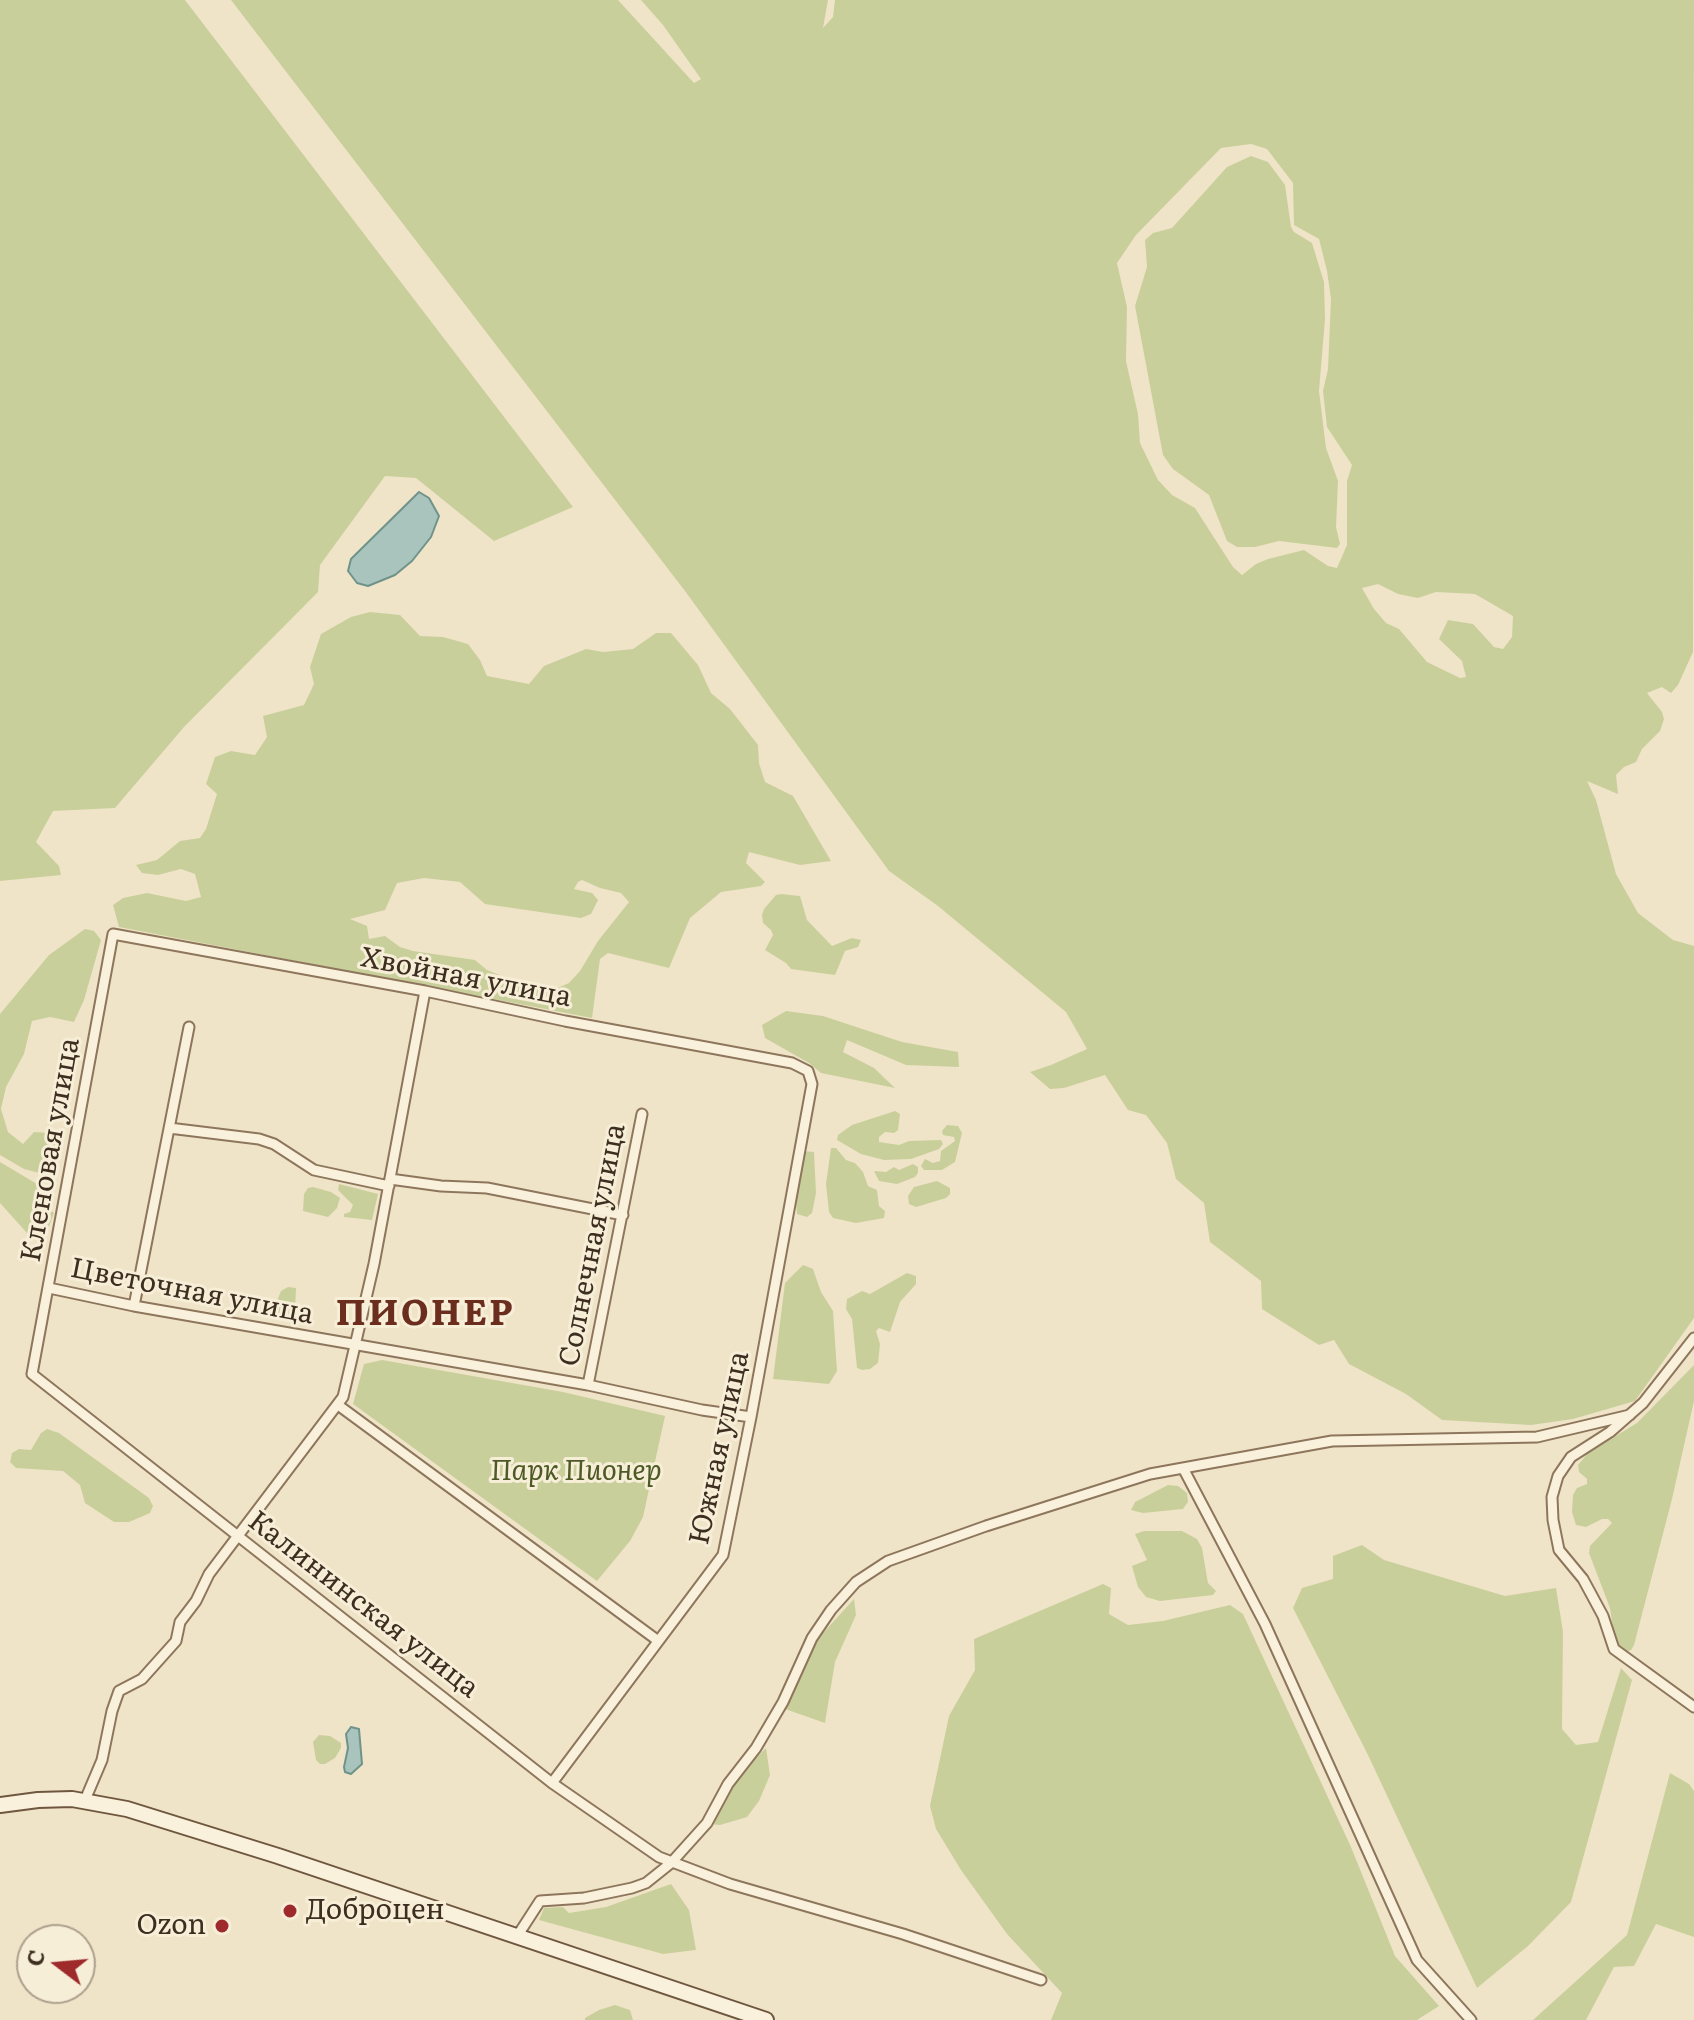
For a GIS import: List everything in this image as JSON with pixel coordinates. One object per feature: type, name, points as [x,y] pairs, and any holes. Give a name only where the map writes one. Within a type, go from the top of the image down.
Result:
[{"type":"main road","points":[[0,1805],[38,1800],[85,1800],[127,1809],[278,1856],[766,2020]]},
{"type":"street","name":"Хвойная улица","points":[[113,934],[792,1063],[808,1071]]},
{"type":"street","name":"Кленовая улица","points":[[32,1374],[113,934]]},
{"type":"street","points":[[85,1800],[102,1760],[119,1691],[142,1679],[176,1641],[180,1622],[196,1601],[209,1574],[343,1397],[390,1183],[425,991]]},
{"type":"street","points":[[134,1306],[189,1027]]},
{"type":"street","name":"Южная улица","points":[[552,1783],[723,1555],[812,1084],[808,1071]]},
{"type":"street","name":"Солнечная улица","points":[[588,1385],[642,1114]]},
{"type":"street","points":[[169,1128],[259,1139],[274,1144],[314,1170],[390,1183],[487,1188],[623,1215]]},
{"type":"street","name":"Цветочная улица","points":[[49,1288],[751,1417]]},
{"type":"street","points":[[1694,1338],[1643,1403],[1610,1432],[1571,1457],[1558,1476],[1552,1497],[1559,1550],[1583,1579],[1603,1616],[1614,1649],[1694,1707]]},
{"type":"street","name":"Калининская улица","points":[[32,1374],[552,1783],[671,1863],[1041,1980]]},
{"type":"street","points":[[338,1405],[657,1640]]},
{"type":"street","points":[[516,1938],[540,1901],[584,1898],[632,1888],[656,1877],[671,1863],[707,1823],[728,1784],[756,1748],[783,1702],[812,1638],[831,1610],[856,1582],[888,1561],[1150,1474],[1332,1441],[1537,1437],[1630,1415]]},
{"type":"street","points":[[1183,1468],[1265,1624],[1417,1960],[1471,2020]]},
{"type":"green space","points":[[0,0],[185,0],[573,507],[494,541],[416,478],[385,476],[320,565],[318,592],[184,727],[115,808],[53,811],[36,842],[59,866],[61,875],[0,881]]},
{"type":"green space","points":[[231,0],[618,0],[694,83],[701,79],[641,0],[828,0],[823,28],[833,17],[835,0],[1694,0],[1693,652],[1671,693],[1662,687],[1647,693],[1664,719],[1660,731],[1642,749],[1636,762],[1616,775],[1618,794],[1587,781],[1596,800],[1616,874],[1638,913],[1673,940],[1694,946],[1694,1318],[1635,1401],[1573,1419],[1531,1425],[1442,1420],[1406,1394],[1349,1364],[1334,1340],[1319,1345],[1262,1309],[1261,1281],[1210,1242],[1204,1203],[1176,1179],[1167,1143],[1146,1115],[1128,1110],[1105,1075],[1064,1088],[1050,1089],[1030,1072],[1087,1049],[1066,1012],[938,906],[889,871],[685,591]],"holes":[[[1251,144],[1267,149],[1293,183],[1294,225],[1319,239],[1327,271],[1331,299],[1328,369],[1323,391],[1327,427],[1352,465],[1347,481],[1347,545],[1337,568],[1328,566],[1304,550],[1268,559],[1242,575],[1233,567],[1195,508],[1172,495],[1158,480],[1140,443],[1138,414],[1126,361],[1127,307],[1117,263],[1136,235],[1221,148]],[[1378,584],[1398,594],[1418,598],[1436,592],[1475,594],[1513,616],[1512,637],[1503,649],[1494,647],[1473,624],[1448,620],[1439,639],[1462,661],[1466,677],[1460,678],[1427,662],[1399,629],[1386,623],[1362,588]]]},
{"type":"green space","points":[[1251,156],[1268,162],[1285,185],[1291,227],[1312,243],[1324,282],[1325,319],[1319,391],[1326,448],[1338,481],[1336,527],[1340,544],[1337,548],[1279,541],[1255,547],[1237,547],[1227,541],[1209,495],[1173,469],[1163,455],[1135,306],[1147,267],[1145,240],[1153,233],[1172,228],[1227,167]]},
{"type":"green space","points":[[370,612],[400,615],[420,636],[443,637],[468,644],[487,676],[529,684],[544,666],[586,649],[603,652],[633,649],[656,633],[671,633],[698,665],[711,693],[730,709],[758,745],[765,782],[793,796],[831,861],[800,865],[749,852],[746,863],[765,882],[761,886],[721,892],[690,918],[669,968],[608,953],[600,959],[592,1018],[119,927],[113,905],[123,898],[147,893],[186,901],[201,897],[195,874],[181,869],[158,875],[142,873],[136,865],[157,860],[180,841],[200,838],[217,794],[206,784],[215,757],[231,751],[255,755],[267,737],[263,716],[304,705],[314,684],[310,667],[321,634],[351,617]],"holes":[[[424,878],[460,882],[485,904],[581,918],[591,914],[598,900],[592,893],[574,889],[582,880],[621,893],[629,902],[598,941],[580,971],[569,983],[555,989],[509,979],[487,970],[475,960],[413,951],[400,947],[385,936],[369,939],[367,926],[350,919],[385,910],[397,883]]]},
{"type":"green space","points":[[776,895],[800,896],[807,920],[832,946],[852,938],[861,940],[858,947],[845,951],[835,975],[791,969],[765,950],[773,935],[763,923],[762,915]]},
{"type":"green space","points":[[85,929],[94,931],[101,940],[84,1000],[74,1022],[50,1017],[32,1021],[24,1054],[6,1087],[1,1109],[8,1132],[23,1144],[34,1132],[65,1134],[59,1154],[47,1175],[24,1169],[0,1155],[0,1014],[49,955]]},
{"type":"green space","points":[[786,1011],[823,1016],[902,1042],[958,1052],[959,1067],[906,1065],[847,1040],[843,1052],[874,1068],[895,1088],[821,1073],[765,1038],[762,1025]]},
{"type":"green space","points":[[895,1111],[900,1114],[898,1130],[885,1132],[879,1137],[879,1142],[899,1145],[909,1141],[941,1140],[943,1144],[939,1149],[911,1159],[884,1160],[861,1154],[837,1140],[838,1135],[852,1125]]},
{"type":"green space","points":[[947,1125],[958,1126],[962,1133],[955,1162],[942,1170],[924,1170],[921,1166],[925,1159],[933,1163],[940,1161],[941,1151],[955,1141],[954,1137],[943,1135],[942,1131]]},
{"type":"green space","points":[[831,1148],[836,1148],[846,1160],[855,1163],[863,1172],[868,1186],[877,1190],[879,1206],[885,1211],[884,1218],[856,1223],[833,1218],[829,1212],[826,1184]]},
{"type":"green space","points":[[802,1151],[814,1152],[816,1193],[812,1213],[807,1217],[797,1214],[796,1203]]},
{"type":"green space","points":[[0,1162],[37,1184],[40,1202],[54,1213],[46,1234],[27,1233],[0,1203]]},
{"type":"green space","points":[[913,1164],[918,1167],[915,1177],[897,1184],[879,1181],[874,1171],[886,1172],[894,1167],[899,1170]]},
{"type":"green space","points":[[937,1181],[950,1188],[946,1198],[916,1207],[909,1204],[908,1196],[914,1187]]},
{"type":"green space","points":[[339,1184],[378,1194],[372,1220],[344,1217],[353,1205],[338,1190]]},
{"type":"green space","points":[[313,1187],[340,1198],[337,1208],[328,1217],[303,1211],[304,1194]]},
{"type":"green space","points":[[803,1265],[813,1269],[821,1292],[833,1311],[837,1371],[829,1384],[773,1379],[785,1283]]},
{"type":"green space","points":[[907,1273],[916,1276],[916,1284],[900,1302],[890,1332],[879,1328],[876,1331],[880,1344],[878,1363],[870,1369],[857,1368],[852,1319],[846,1309],[847,1299],[862,1291],[870,1294]]},
{"type":"green space","points":[[288,1287],[296,1288],[295,1311],[286,1321],[275,1319],[273,1311],[281,1291]]},
{"type":"green space","name":"Парк Пионер","points":[[382,1360],[563,1392],[665,1416],[643,1517],[630,1541],[597,1581],[353,1404],[364,1364]]},
{"type":"green space","points":[[1694,1365],[1694,1401],[1672,1499],[1634,1645],[1626,1652],[1615,1641],[1610,1608],[1589,1553],[1590,1546],[1612,1523],[1602,1519],[1586,1527],[1576,1525],[1572,1512],[1573,1495],[1577,1488],[1587,1484],[1578,1465],[1588,1453],[1637,1423]]},
{"type":"green space","points":[[47,1429],[59,1433],[149,1498],[153,1506],[150,1513],[129,1522],[114,1522],[85,1503],[80,1485],[63,1471],[16,1468],[10,1462],[12,1453],[19,1449],[31,1450]]},
{"type":"green space","points":[[1168,1485],[1178,1486],[1187,1493],[1188,1502],[1183,1509],[1143,1513],[1131,1510],[1135,1502]]},
{"type":"green space","points":[[1144,1531],[1182,1531],[1197,1539],[1202,1548],[1208,1583],[1216,1591],[1213,1595],[1160,1601],[1146,1597],[1138,1587],[1132,1566],[1147,1560],[1135,1534]]},
{"type":"green space","points":[[1362,1545],[1384,1560],[1505,1596],[1556,1588],[1563,1632],[1562,1729],[1576,1745],[1598,1742],[1621,1668],[1632,1680],[1571,1902],[1528,1946],[1477,1988],[1368,1755],[1293,1608],[1302,1588],[1333,1579],[1333,1556]]},
{"type":"green space","points":[[1103,1584],[1111,1588],[1109,1614],[1128,1625],[1163,1621],[1230,1605],[1243,1614],[1351,1847],[1395,1956],[1439,2006],[1417,2020],[1051,2020],[1062,1993],[1007,1934],[961,1870],[936,1829],[930,1806],[949,1716],[975,1670],[974,1639]]},
{"type":"green space","points":[[854,1599],[856,1615],[835,1662],[825,1723],[785,1709],[813,1644]]},
{"type":"green space","points":[[319,1735],[330,1736],[341,1743],[335,1758],[325,1764],[316,1760],[313,1742]]},
{"type":"green space","points":[[766,1748],[770,1775],[759,1801],[747,1817],[720,1825],[709,1824],[729,1785]]},
{"type":"green space","points":[[1670,1773],[1689,1784],[1694,1791],[1694,1937],[1656,1924],[1634,1966],[1614,1967],[1586,2020],[1533,2020],[1627,1935]]},
{"type":"green space","points":[[671,1884],[689,1910],[696,1950],[663,1954],[539,1920],[544,1908],[563,1907],[569,1913],[606,1907]]},
{"type":"green space","points":[[615,2005],[630,2010],[633,2020],[585,2020],[599,2010]]},
{"type":"water","points":[[419,492],[429,498],[439,516],[431,537],[412,561],[395,575],[368,586],[357,583],[348,571],[351,559]]},
{"type":"water","points":[[351,1727],[359,1729],[362,1764],[351,1774],[345,1772],[344,1767],[348,1748],[346,1734]]},
{"type":"place","name":"Доброцен","points":[[290,1911]]},
{"type":"place","name":"Ozon","points":[[222,1926]]},
{"type":"district","name":"ПИОНЕР","points":[[425,1314]]}]
